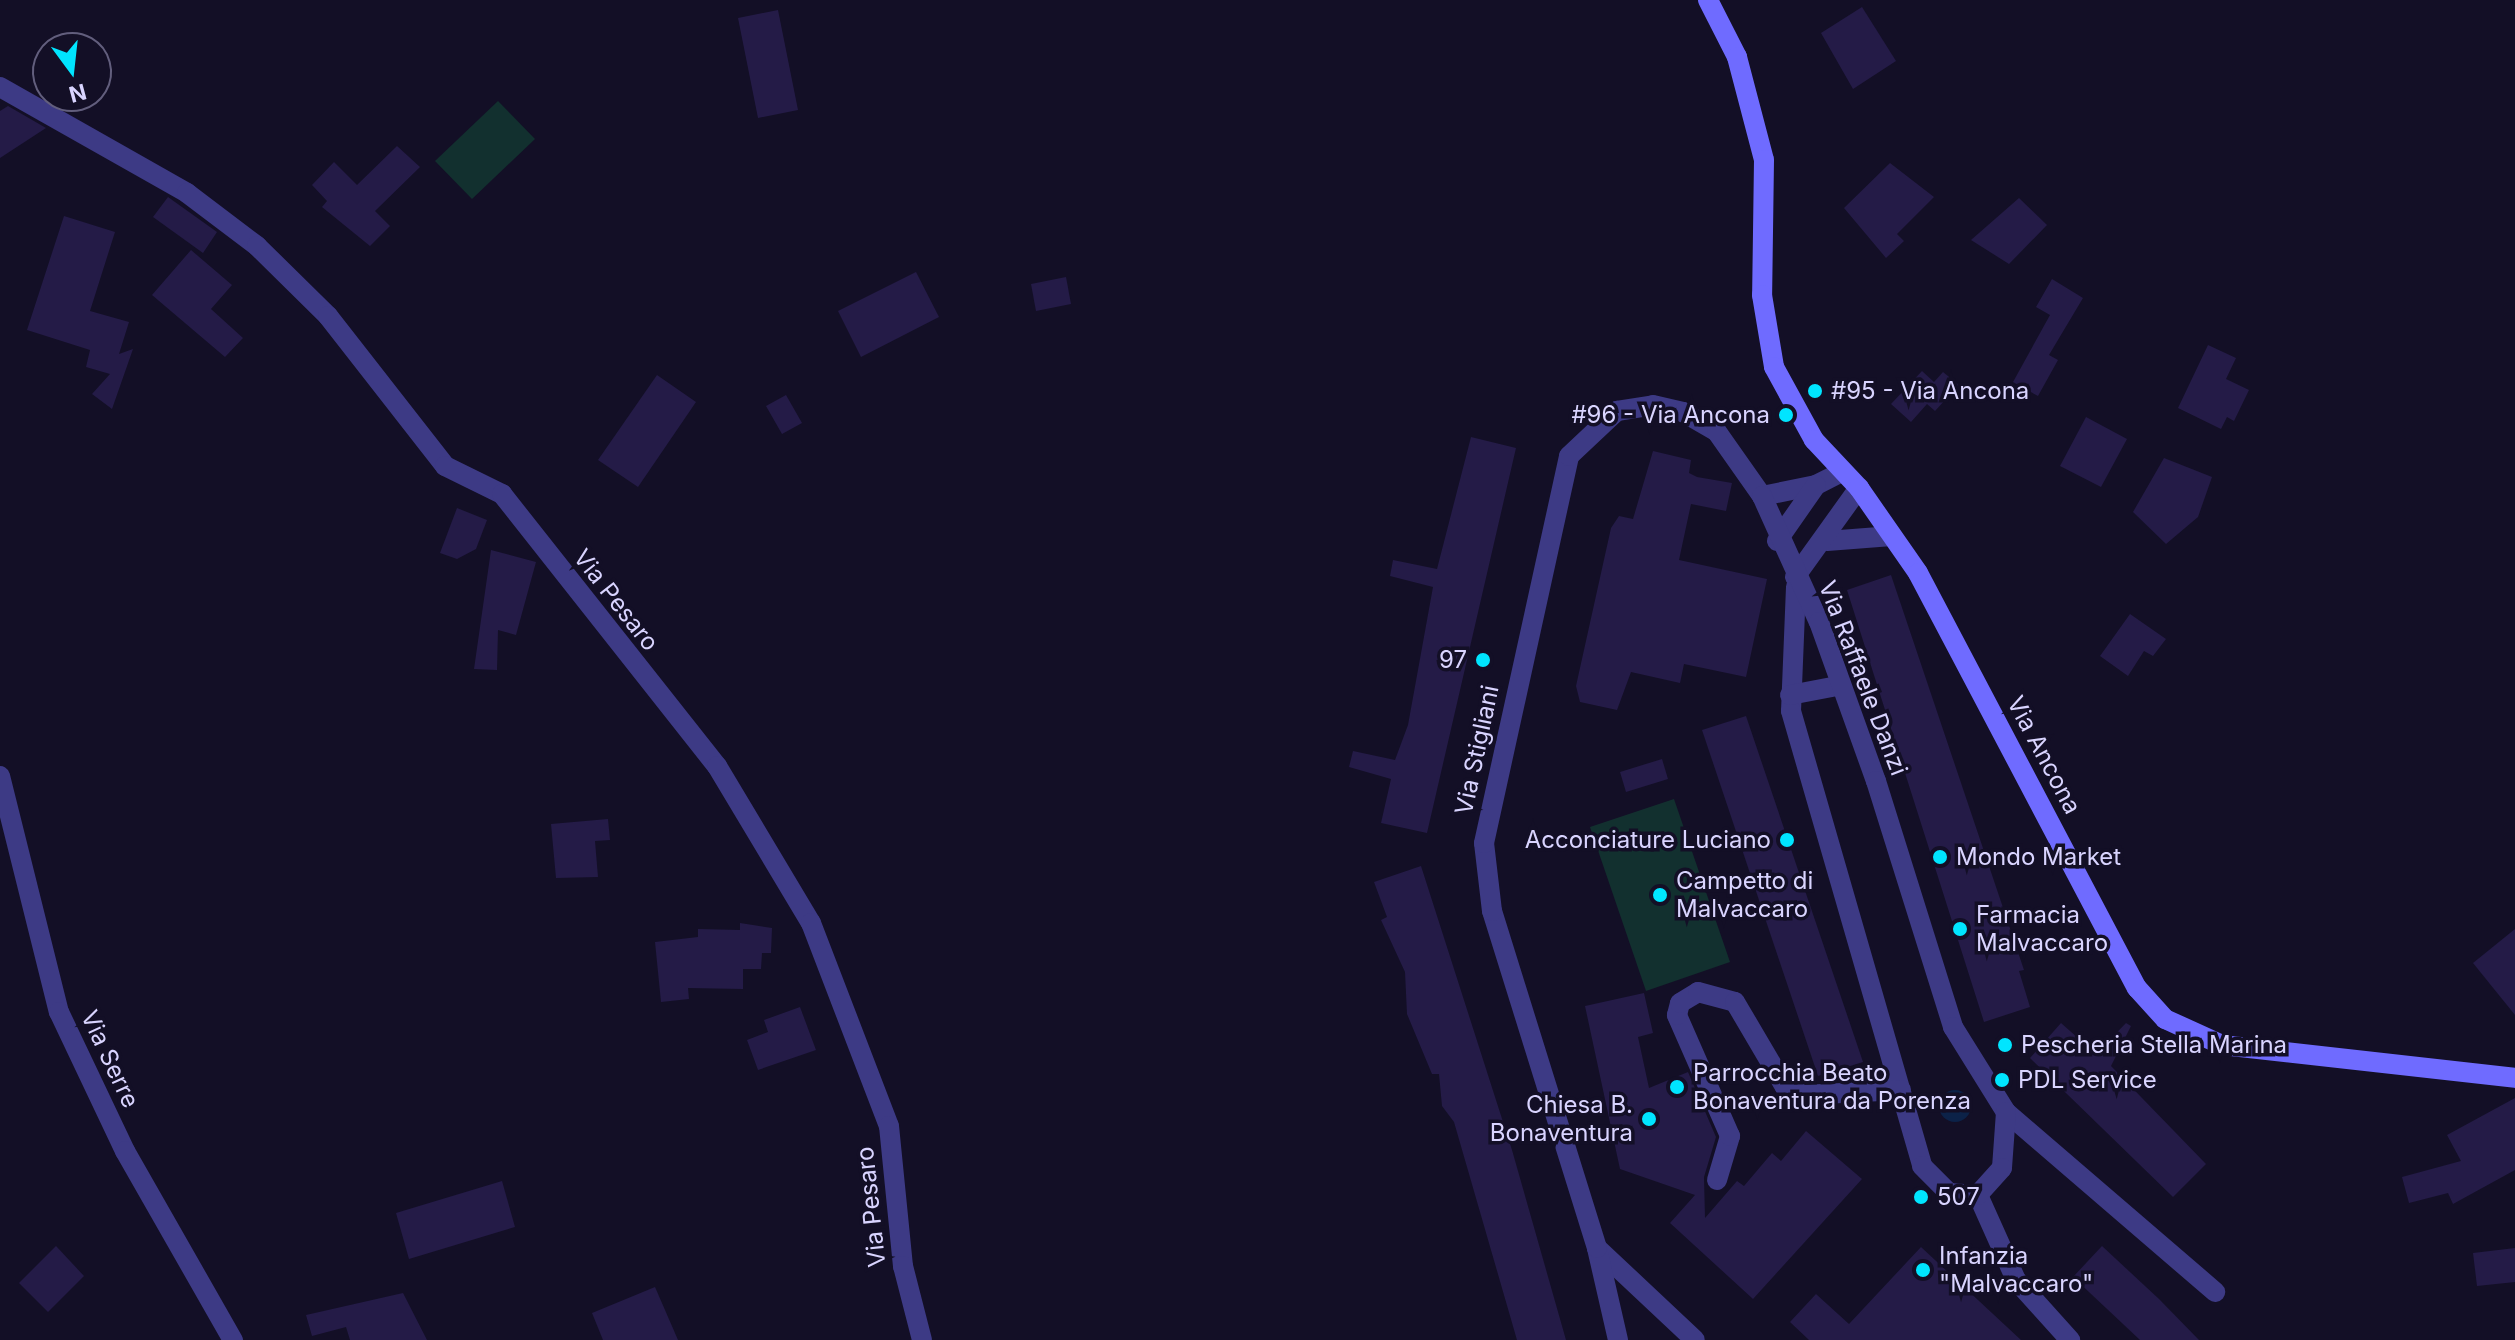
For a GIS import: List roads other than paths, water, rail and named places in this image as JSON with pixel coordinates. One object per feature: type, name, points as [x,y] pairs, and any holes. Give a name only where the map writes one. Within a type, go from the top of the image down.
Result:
[{"type":"street","points":[[1708,0],[1737,57],[1764,160],[1762,295],[1774,367],[1841,472],[1816,485],[1762,496]]},
{"type":"street","name":"Via Pesaro","points":[[0,87],[187,193],[257,246],[328,316],[445,466],[502,494],[717,766],[811,923],[889,1126],[903,1266],[922,1340]]},
{"type":"street","name":"Via Stigliani","points":[[1618,1340],[1597,1248],[1485,877],[1484,843],[1552,514],[1569,456],[1587,432],[1617,411],[1653,405],[1717,432],[1762,496],[1777,541],[1795,577]]},
{"type":"street","name":"Via Ancona","points":[[1841,472],[1859,488],[1892,536],[2137,988],[2165,1019],[2222,1045],[2515,1078]]},
{"type":"street","points":[[1777,541],[1816,485]]},
{"type":"street","points":[[1795,577],[1827,541],[1859,488]]},
{"type":"street","points":[[1827,541],[1892,536]]},
{"type":"street","name":"Via Raffaele Danzi","points":[[1795,577],[1819,622],[1837,686],[1876,781],[1953,1027],[2006,1112],[2215,1292]]},
{"type":"street","name":"Via Raffaele Danzi","points":[[1795,577],[1790,695],[1922,1166],[1949,1193],[1978,1195]]},
{"type":"street","points":[[1790,695],[1837,686]]},
{"type":"street","name":"Via Serre","points":[[0,776],[59,1012],[125,1151],[233,1340]]},
{"type":"street","points":[[1717,1180],[1730,1136],[1677,1015],[1680,1003],[1698,992],[1735,1002],[1785,1087],[1803,1095],[1901,1090]]},
{"type":"street","points":[[2006,1112],[2002,1168],[1978,1195],[2016,1280],[2070,1340]]},
{"type":"street","points":[[1597,1248],[1695,1340]]},
{"type":"water","points":[[1955,1090],[1966,1095],[1971,1106],[1966,1117],[1955,1122],[1944,1117],[1939,1106],[1944,1095]]},
{"type":"place","name":"#95 - Via Ancona","points":[[1815,391]]},
{"type":"place","name":"#96 - Via Ancona","points":[[1786,415]]},
{"type":"place","name":"97","points":[[1483,660]]},
{"type":"place","name":"Acconciature Luciano","points":[[1787,840]]},
{"type":"place","name":"Mondo Market","points":[[1940,857]]},
{"type":"place","name":"Campetto di Malvaccaro","points":[[1660,895]]},
{"type":"place","name":"Farmacia Malvaccaro","points":[[1960,929]]},
{"type":"place","name":"Pescheria Stella Marina","points":[[2005,1045]]},
{"type":"place","name":"PDL Service","points":[[2002,1080]]},
{"type":"place","name":"Parrocchia Beato Bonaventura da Porenza","points":[[1677,1087]]},
{"type":"place","name":"Chiesa B. Bonaventura","points":[[1649,1119]]},
{"type":"place","name":"507","points":[[1921,1197]]},
{"type":"place","name":"Infanzia \"Malvaccaro\"","points":[[1923,1270]]}]
